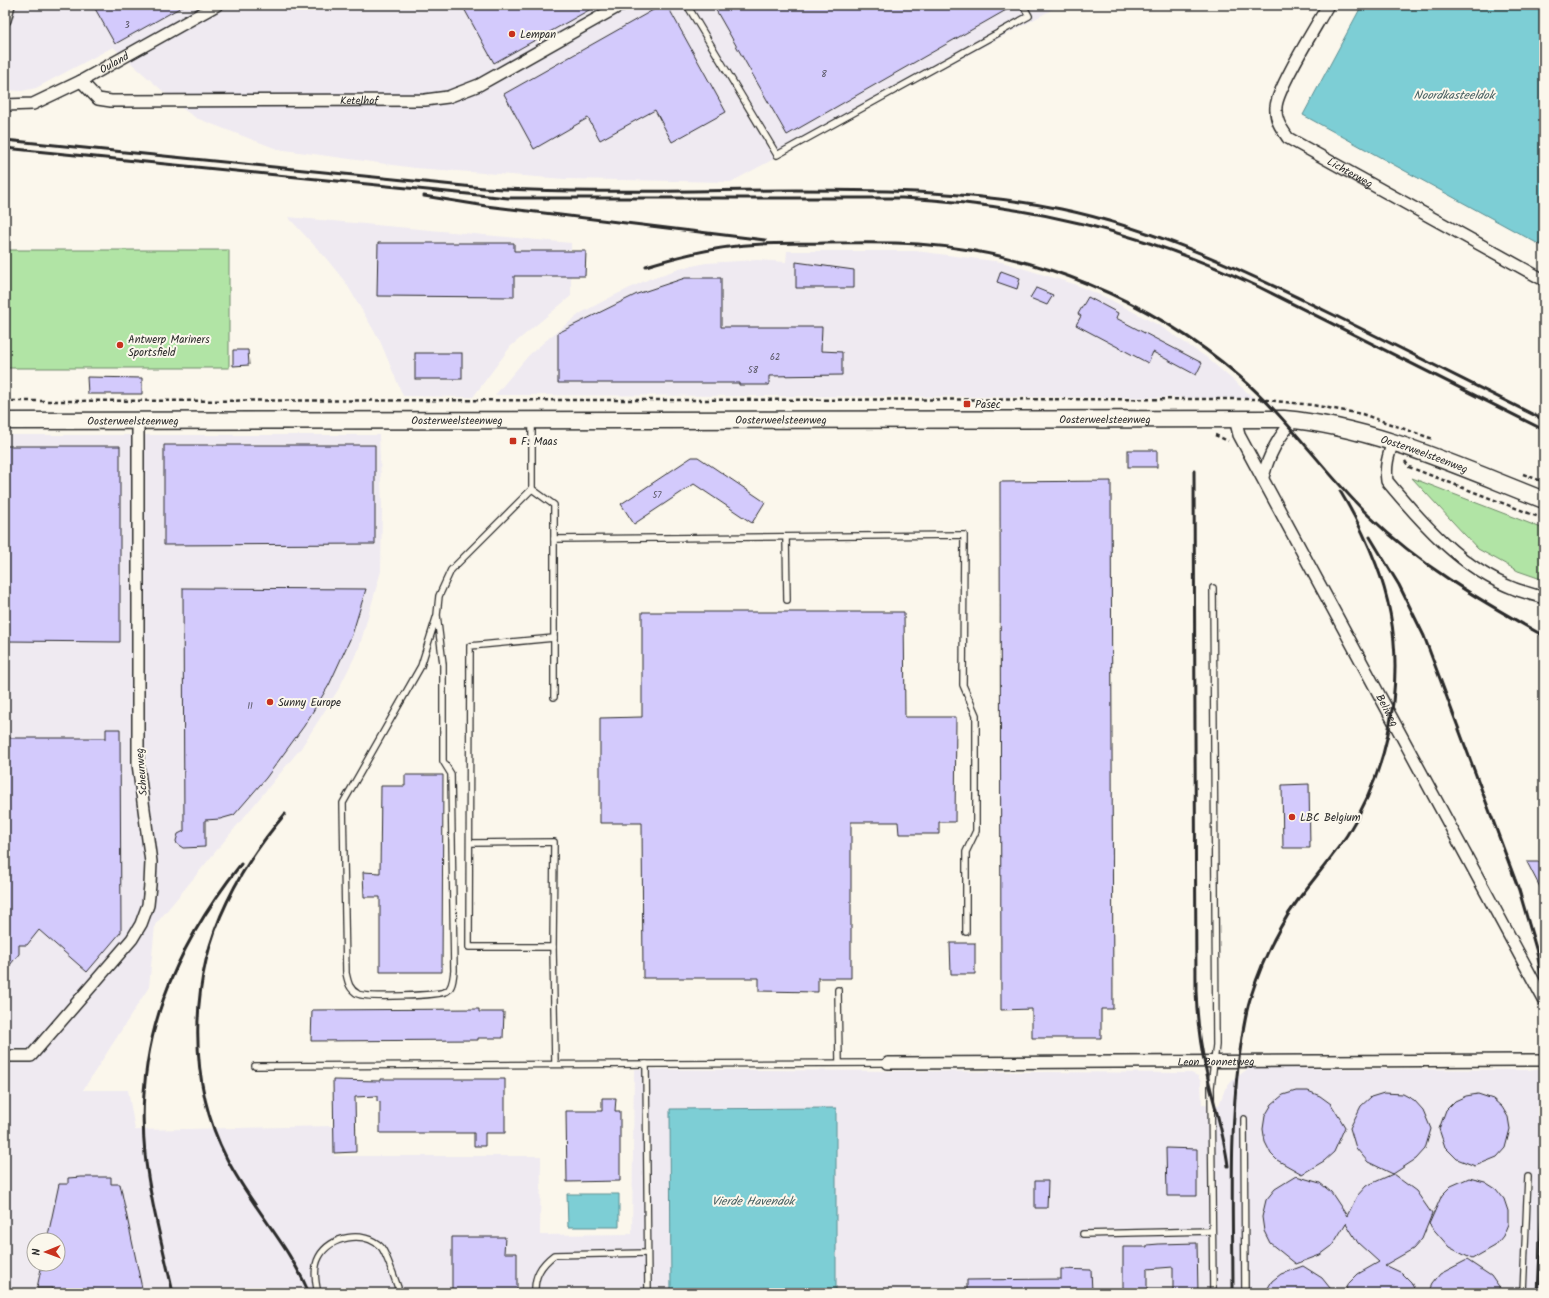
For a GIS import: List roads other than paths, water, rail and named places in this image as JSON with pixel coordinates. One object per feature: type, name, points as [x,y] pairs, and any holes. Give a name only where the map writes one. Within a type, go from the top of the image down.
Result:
[{"type":"main road","name":"Oosterweelsteenweg","points":[[5,422],[1295,420],[1333,425],[1365,433],[1544,500]]},
{"type":"street","points":[[5,20],[9,5]]},
{"type":"street","name":"Ouland","points":[[5,105],[33,104],[81,81],[218,5]]},
{"type":"street","name":"Ketelhof","points":[[81,81],[98,99],[110,101],[425,100],[448,97],[480,85],[621,5]]},
{"type":"street","name":"Lichterweg","points":[[1328,5],[1283,87],[1276,107],[1278,124],[1288,138],[1544,280]]},
{"type":"street","name":"Beliweg","points":[[1235,419],[1237,432],[1263,477],[1544,1000]]},
{"type":"street","points":[[1263,477],[1266,464],[1274,448],[1289,425],[1295,420]]},
{"type":"street","name":"Scheurweg","points":[[5,1056],[31,1056],[132,939],[141,924],[148,904],[151,862],[138,764],[138,421]]},
{"type":"street","points":[[1392,442],[1386,459],[1385,470],[1387,481],[1438,537],[1460,557],[1482,572],[1514,588],[1544,598]]},
{"type":"street","name":"Leon Bonnetweg","points":[[888,1063],[1544,1060]]},
{"type":"lane","points":[[687,5],[777,155],[1029,16],[1023,5]]},
{"type":"lane","points":[[437,615],[443,664],[443,761],[451,774],[454,971],[452,984],[447,991],[435,994],[370,996],[358,994],[349,987],[346,974],[343,803],[421,666],[437,615],[439,596],[450,570],[532,489],[532,420]]},
{"type":"lane","points":[[532,489],[554,505],[554,697]]},
{"type":"lane","points":[[554,539],[964,535],[963,685],[976,715],[976,831],[966,852],[966,932]]},
{"type":"lane","points":[[786,537],[787,600]]},
{"type":"lane","points":[[1213,588],[1216,1045],[1211,1087],[1213,1293]]},
{"type":"lane","points":[[554,638],[470,646],[470,947],[554,947]]},
{"type":"lane","points":[[470,843],[554,842],[555,1064]]},
{"type":"lane","points":[[838,990],[839,1063]]},
{"type":"lane","points":[[255,1066],[888,1063]]},
{"type":"lane","points":[[646,1064],[648,1293]]},
{"type":"lane","points":[[1244,1119],[1245,1293]]},
{"type":"lane","points":[[1523,1293],[1528,1178]]},
{"type":"lane","points":[[1083,1234],[1212,1231]]},
{"type":"lane","points":[[318,1293],[315,1280],[315,1267],[319,1257],[326,1248],[335,1242],[354,1238],[372,1240],[382,1249],[400,1293]]},
{"type":"lane","points":[[535,1293],[538,1273],[544,1262],[554,1255],[647,1253]]},
{"type":"water","name":"Noordkasteeldok","points":[[1362,5],[1544,5],[1544,247],[1303,115]]},
{"type":"water","name":"Vierde Havendok","points":[[836,1108],[836,1293],[671,1293],[670,1109]]},
{"type":"water","points":[[567,1194],[619,1194],[619,1227],[568,1227]]},
{"type":"railway","points":[[5,140],[484,188],[562,191],[896,191],[995,198],[1061,209],[1134,229],[1169,241],[1239,270],[1340,318],[1544,420]]},
{"type":"railway","points":[[5,148],[508,198],[902,198],[949,201],[1039,214],[1084,224],[1127,236],[1171,250],[1214,267],[1257,286],[1544,430]]},
{"type":"railway","points":[[424,196],[486,206],[765,240]]},
{"type":"railway","points":[[646,266],[702,251],[725,247],[781,243],[906,243],[962,249],[1005,257],[1048,269],[1089,284],[1130,303],[1168,324],[1205,349],[1257,392],[1290,427],[1352,499],[1409,551],[1452,582],[1497,610],[1544,636]]},
{"type":"railway","points":[[1194,471],[1196,1001],[1204,1060],[1228,1166]]},
{"type":"railway","points":[[1233,1293],[1232,1176],[1234,1117],[1239,1058],[1248,1006],[1264,960],[1276,935],[1290,911],[1347,835],[1364,804],[1377,772],[1387,737],[1393,702],[1395,667],[1393,632],[1387,597],[1368,545],[1355,517],[1340,491]]},
{"type":"railway","points":[[1370,537],[1399,585],[1424,636],[1519,890],[1537,952],[1544,994]]},
{"type":"railway","points":[[285,814],[260,845],[246,867],[227,902],[214,932],[205,964],[200,997],[198,1031],[199,1064],[205,1097],[214,1129],[227,1159],[247,1193],[291,1258],[309,1293]]},
{"type":"railway","points":[[173,1293],[153,1207],[147,1172],[143,1113],[146,1074],[153,1036],[163,999],[178,964],[196,930],[217,897],[241,864]]},
{"type":"railway","points":[[1538,1293],[1544,1169]]},
{"type":"place","name":"Lempan","points":[[512,34]]},
{"type":"place","name":"Antwerp Mariners Sportsfield","points":[[120,345]]},
{"type":"place","name":"Pasec","points":[[967,404]]},
{"type":"place","name":"F. Maas","points":[[513,441]]},
{"type":"place","name":"Sunny Europe","points":[[270,702]]},
{"type":"place","name":"LBC Belgium","points":[[1292,817]]}]
